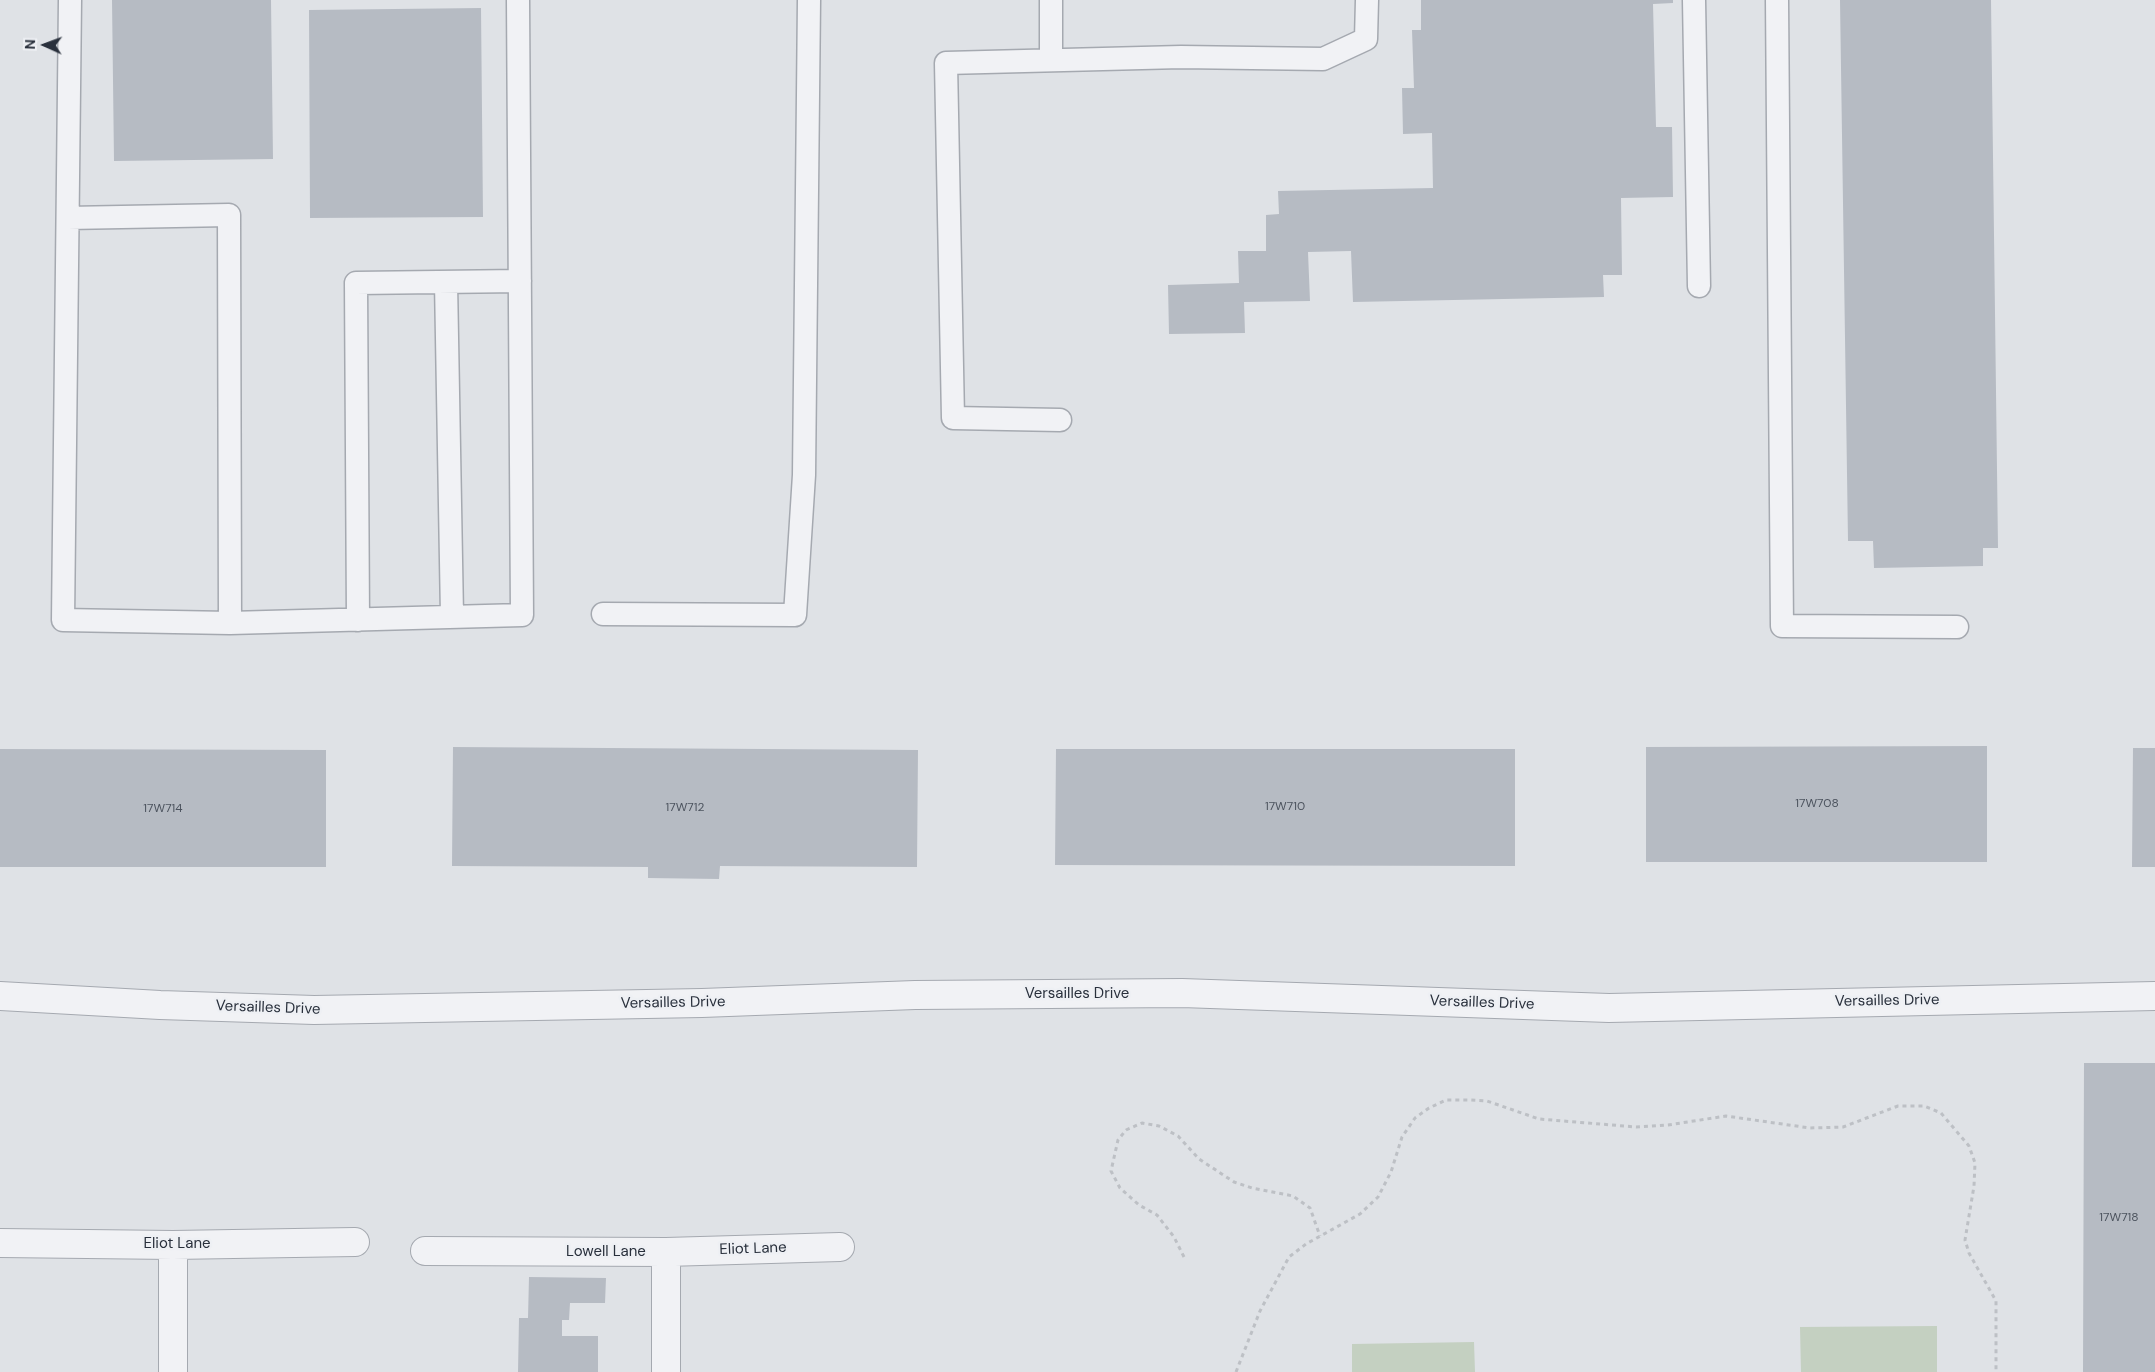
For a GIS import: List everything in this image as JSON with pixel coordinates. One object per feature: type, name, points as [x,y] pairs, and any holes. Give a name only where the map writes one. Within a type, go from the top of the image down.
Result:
[{"type":"street","name":"Versailles Drive","points":[[0,996],[314,1010],[702,1003],[915,995],[1182,993],[1609,1008],[2155,996]]},
{"type":"street","name":"Eliot Lane","points":[[0,1244],[173,1245],[355,1242]]},
{"type":"street","points":[[173,1245],[173,1372]]},
{"type":"street","name":"Eliot Lane","points":[[666,1252],[840,1247]]},
{"type":"street","name":"Lowell Lane","points":[[425,1252],[666,1252],[666,1372]]},
{"type":"lane","points":[[70,0],[63,620],[230,623],[522,615],[518,0]]},
{"type":"lane","points":[[603,614],[796,615],[804,475],[809,0]]},
{"type":"lane","points":[[1050,0],[1051,60]]},
{"type":"lane","points":[[1060,420],[953,418],[946,63],[1181,56],[1324,59],[1366,39],[1367,0]]},
{"type":"lane","points":[[1694,0],[1699,286]]},
{"type":"lane","points":[[1777,0],[1782,626],[1958,627]]},
{"type":"lane","points":[[68,218],[229,215],[230,623]]},
{"type":"lane","points":[[358,620],[356,283],[520,281]]},
{"type":"lane","points":[[446,282],[452,616]]},
{"type":"path","points":[[1236,1372],[1260,1311],[1289,1257],[1320,1236],[1360,1214],[1378,1197],[1391,1172],[1402,1137],[1415,1118],[1429,1108],[1446,1100],[1487,1101],[1539,1119],[1636,1127],[1668,1125],[1726,1116],[1810,1128],[1843,1127],[1898,1106],[1924,1106],[1941,1113],[1956,1128],[1969,1146],[1975,1163],[1974,1186],[1965,1240],[1969,1254],[1996,1301],[1996,1372]]},
{"type":"path","points":[[1184,1257],[1174,1238],[1157,1215],[1139,1205],[1120,1188],[1111,1171],[1118,1140],[1126,1130],[1142,1124],[1159,1126],[1178,1136],[1199,1158],[1234,1182],[1252,1188],[1293,1196],[1310,1208],[1320,1236]]},
{"type":"green space","points":[[1937,1326],[1937,1372],[1801,1372],[1800,1327]]},
{"type":"green space","points":[[1474,1342],[1475,1372],[1352,1372],[1352,1344]]},
{"type":"building","points":[[112,0],[271,0],[273,159],[114,161]]},
{"type":"building","points":[[1421,0],[1673,0],[1673,3],[1653,4],[1656,127],[1672,127],[1673,197],[1621,198],[1622,275],[1603,275],[1604,297],[1353,302],[1351,251],[1308,252],[1310,301],[1244,302],[1245,333],[1169,334],[1168,285],[1239,283],[1238,251],[1266,251],[1266,215],[1279,214],[1278,191],[1433,188],[1432,133],[1403,134],[1402,88],[1414,88],[1412,30],[1421,30]]},
{"type":"building","points":[[1840,0],[1991,0],[1998,548],[1983,548],[1983,566],[1874,568],[1873,541],[1848,541]]},
{"type":"building","points":[[481,8],[483,217],[310,218],[309,10]]},
{"type":"building","points":[[1987,746],[1987,862],[1646,862],[1646,747]]},
{"type":"building","points":[[453,747],[918,750],[917,867],[720,866],[719,879],[648,878],[648,867],[452,866]]},
{"type":"building","points":[[2133,748],[2155,748],[2155,867],[2132,867]]},
{"type":"building","points":[[0,749],[326,750],[326,867],[0,867]]},
{"type":"building","points":[[1056,749],[1515,749],[1515,866],[1055,865]]},
{"type":"building","points":[[2084,1063],[2155,1063],[2155,1372],[2083,1372]]},
{"type":"building","points":[[529,1277],[606,1278],[605,1303],[570,1303],[569,1320],[562,1320],[562,1336],[598,1336],[598,1372],[518,1372],[519,1318],[528,1318]]}]
